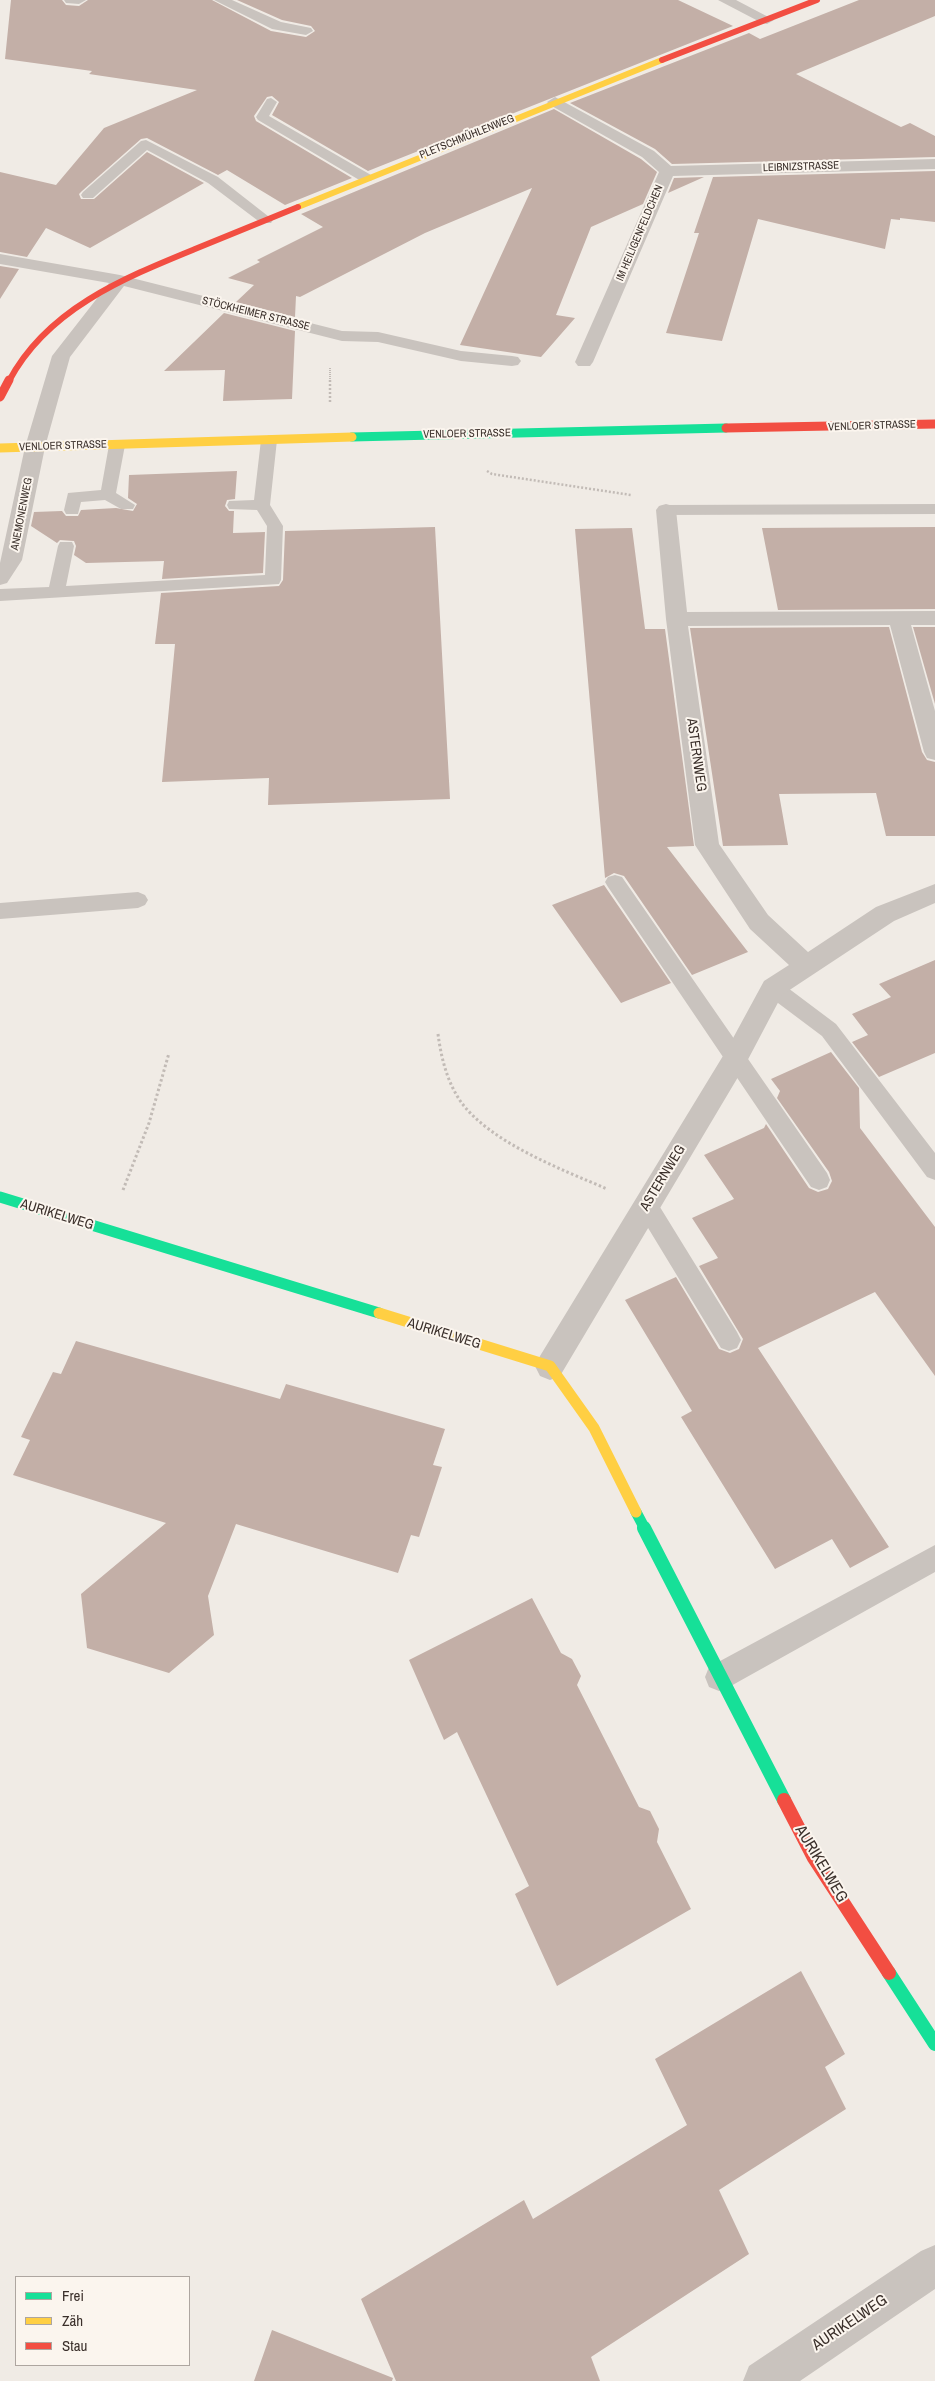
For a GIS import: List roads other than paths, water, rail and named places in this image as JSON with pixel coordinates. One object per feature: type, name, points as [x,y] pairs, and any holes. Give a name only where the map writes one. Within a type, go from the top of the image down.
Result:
[{"type":"street","points":[[71,0],[79,0]]},
{"type":"street","points":[[220,0],[276,26],[306,31]]},
{"type":"street","points":[[725,0],[767,20]]},
{"type":"street","name":"PLETSCHMÜHLENWEG","points":[[0,397],[6,382],[29,347],[46,330],[81,303],[120,280],[555,102],[817,0]]},
{"type":"street","name":"IM HEILIGENFELDCHEN","points":[[555,102],[648,154],[667,171],[584,362]]},
{"type":"street","name":"LEIBNIZSTRASSE","points":[[667,171],[935,164]]},
{"type":"street","name":"STÖCKHEIMER STRASSE","points":[[0,259],[120,280],[342,336],[378,337],[461,356],[512,361]]},
{"type":"street","name":"PLETSCHMÜHLENWEG","points":[[34,447],[61,356],[120,280]]},
{"type":"street","name":"VENLOER STRASSE","points":[[0,448],[935,424]]},
{"type":"street","name":"ANEMONENWEG","points":[[0,578],[12,560],[34,447]]},
{"type":"street","name":"ASTERNWEG","points":[[666,510],[677,619],[707,845],[759,922],[806,966]]},
{"type":"street","points":[[899,618],[935,752]]},
{"type":"street","points":[[677,619],[935,618]]},
{"type":"street","name":"ASTERNWEG","points":[[550,1366],[735,1059],[773,988],[885,914],[935,893]]},
{"type":"street","name":"AURIKELWEG","points":[[0,1198],[550,1366],[594,1428],[719,1677],[814,1858],[935,2044]]},
{"type":"street","name":"AURIKELWEG","points":[[764,2381],[935,2265]]},
{"type":"lane","points":[[271,102],[262,117],[366,178]]},
{"type":"lane","points":[[88,195],[146,144],[213,180],[266,220]]},
{"type":"lane","points":[[0,595],[272,580],[275,526],[262,506],[269,440]]},
{"type":"lane","points":[[108,495],[117,444]]},
{"type":"lane","points":[[72,510],[74,498],[108,495],[127,505]]},
{"type":"lane","points":[[235,505],[262,506]]},
{"type":"lane","points":[[666,510],[935,508]]},
{"type":"lane","points":[[56,592],[66,546]]},
{"type":"lane","points":[[615,882],[819,1180]]},
{"type":"lane","points":[[0,911],[138,900]]},
{"type":"lane","points":[[773,988],[829,1030],[935,1170]]},
{"type":"lane","points":[[647,1206],[729,1340]]},
{"type":"lane","points":[[719,1677],[935,1558]]}]
